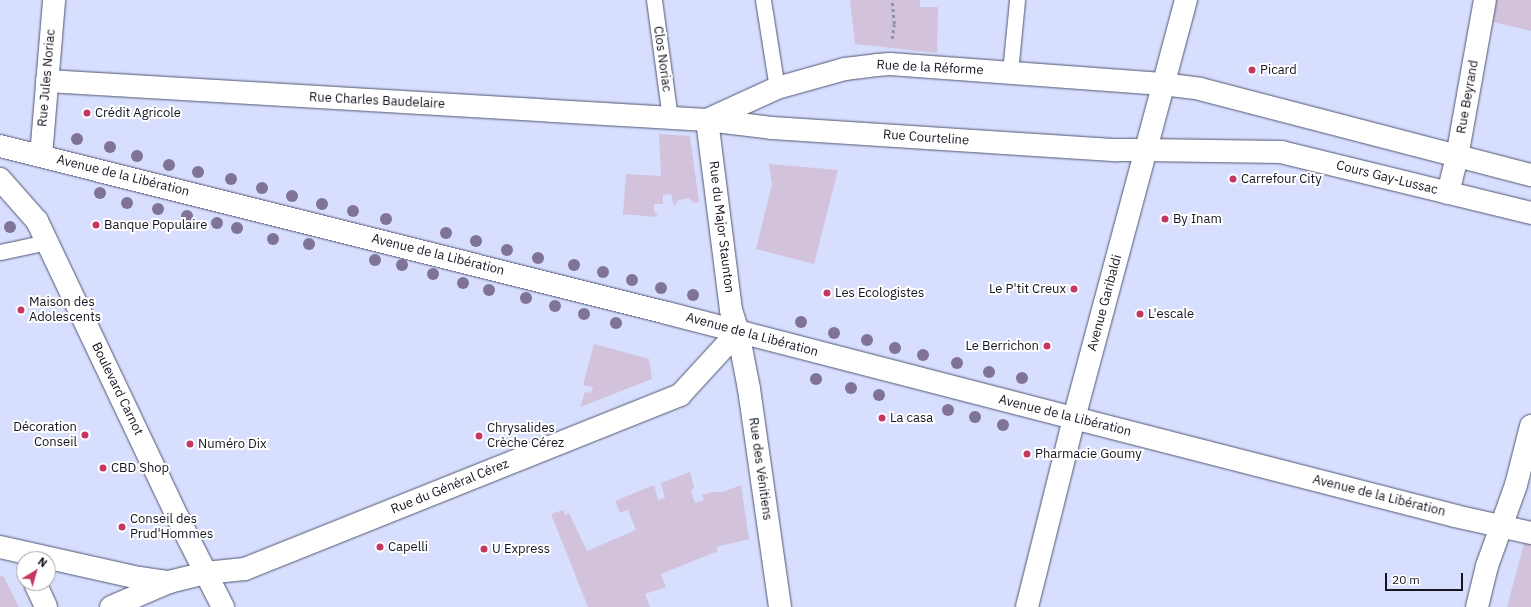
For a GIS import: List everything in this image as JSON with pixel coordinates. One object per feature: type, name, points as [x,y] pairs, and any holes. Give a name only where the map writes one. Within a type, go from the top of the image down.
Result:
[{"type":"street","name":"Rue Jules Noriac","points":[[41,156],[54,0]]},
{"type":"street","name":"Avenue Garibaldi","points":[[1027,607],[1074,418],[1162,84],[1186,0]]},
{"type":"street","name":"Rue Beyrand","points":[[1448,193],[1457,157],[1485,0]]},
{"type":"street","name":"Rue de la Réforme","points":[[707,120],[777,88],[845,69],[890,64],[1162,84]]},
{"type":"street","name":"Rue Charles Baudelaire","points":[[47,82],[707,120]]},
{"type":"street","points":[[1162,84],[1200,90],[1531,175]]},
{"type":"street","name":"Rue Courteline","points":[[707,120],[772,128],[1116,150],[1145,150]]},
{"type":"street","name":"Rue du Major Staunton","points":[[707,120],[731,310],[738,332]]},
{"type":"street","name":"Avenue de la Libération","points":[[0,146],[1531,533]]},
{"type":"street","name":"Cours Gay-Lussac","points":[[1145,150],[1281,152],[1531,213]]},
{"type":"street","name":"Boulevard Carnot","points":[[0,179],[36,221],[205,573],[223,607]]},
{"type":"street","name":"Rue du Général Cérez","points":[[169,582],[205,573],[245,569],[680,395],[738,332]]},
{"type":"street","name":"Rue des Vénitiens","points":[[738,332],[749,389],[780,607]]},
{"type":"street","points":[[1477,607],[1487,566],[1516,485],[1531,426]]},
{"type":"street","points":[[15,553],[139,578],[169,582]]},
{"type":"street","points":[[111,607],[169,582]]},
{"type":"street","points":[[39,591],[46,607]]},
{"type":"lane","name":"Clos Noriac","points":[[654,0],[670,118]]},
{"type":"lane","points":[[763,0],[777,88]]},
{"type":"lane","points":[[1010,72],[1017,0]]},
{"type":"lane","points":[[0,252],[46,242]]},
{"type":"path","points":[[890,64],[894,24],[892,0]]},
{"type":"shaded area","points":[[850,0],[920,0],[920,7],[938,7],[937,53],[855,44]]},
{"type":"shaded area","points":[[1493,0],[1531,0],[1531,31],[1489,21]]},
{"type":"shaded area","points":[[659,134],[690,136],[699,202],[694,203],[689,198],[678,200],[674,206],[671,194],[663,195],[663,204],[654,204],[654,212],[657,214],[657,217],[623,214],[626,174],[661,176]]},
{"type":"shaded area","points":[[769,164],[838,170],[814,264],[756,249],[772,184]]},
{"type":"shaded area","points":[[594,344],[649,359],[652,379],[580,407],[585,392],[591,393],[593,387],[583,385]]},
{"type":"shaded area","points":[[690,472],[694,487],[691,491],[695,503],[704,500],[702,495],[712,492],[723,492],[741,485],[749,539],[716,547],[718,551],[661,574],[666,587],[645,594],[650,607],[588,607],[551,514],[563,510],[565,515],[569,513],[587,551],[636,530],[628,510],[620,513],[615,501],[654,485],[658,500],[665,498],[661,483]]},
{"type":"shaded area","points":[[1531,518],[1531,607],[1507,607]]},
{"type":"shaded area","points":[[0,576],[4,577],[19,607],[0,607]]},
{"type":"place","name":"Picard","points":[[1252,70]]},
{"type":"place","name":"Crédit Agricole","points":[[87,113]]},
{"type":"place","name":"Carrefour City","points":[[1233,179]]},
{"type":"place","name":"By Inam","points":[[1165,219]]},
{"type":"place","name":"Banque Populaire","points":[[96,225]]},
{"type":"place","name":"Le P'tit Creux","points":[[1074,289]]},
{"type":"place","name":"Les Ecologistes","points":[[827,293]]},
{"type":"place","name":"Maison des Adolescents","points":[[21,310]]},
{"type":"place","name":"L'escale","points":[[1140,314]]},
{"type":"place","name":"Le Berrichon","points":[[1047,346]]},
{"type":"place","name":"La casa","points":[[882,418]]},
{"type":"place","name":"Décoration Conseil","points":[[85,435]]},
{"type":"place","name":"Chrysalides Crèche Cérez","points":[[479,436]]},
{"type":"place","name":"Numéro Dix","points":[[190,444]]},
{"type":"place","name":"Pharmacie Goumy","points":[[1027,454]]},
{"type":"place","name":"CBD Shop","points":[[103,468]]},
{"type":"place","name":"Conseil des Prud'Hommes","points":[[122,527]]},
{"type":"place","name":"Capelli","points":[[380,547]]},
{"type":"place","name":"U Express","points":[[484,549]]}]
